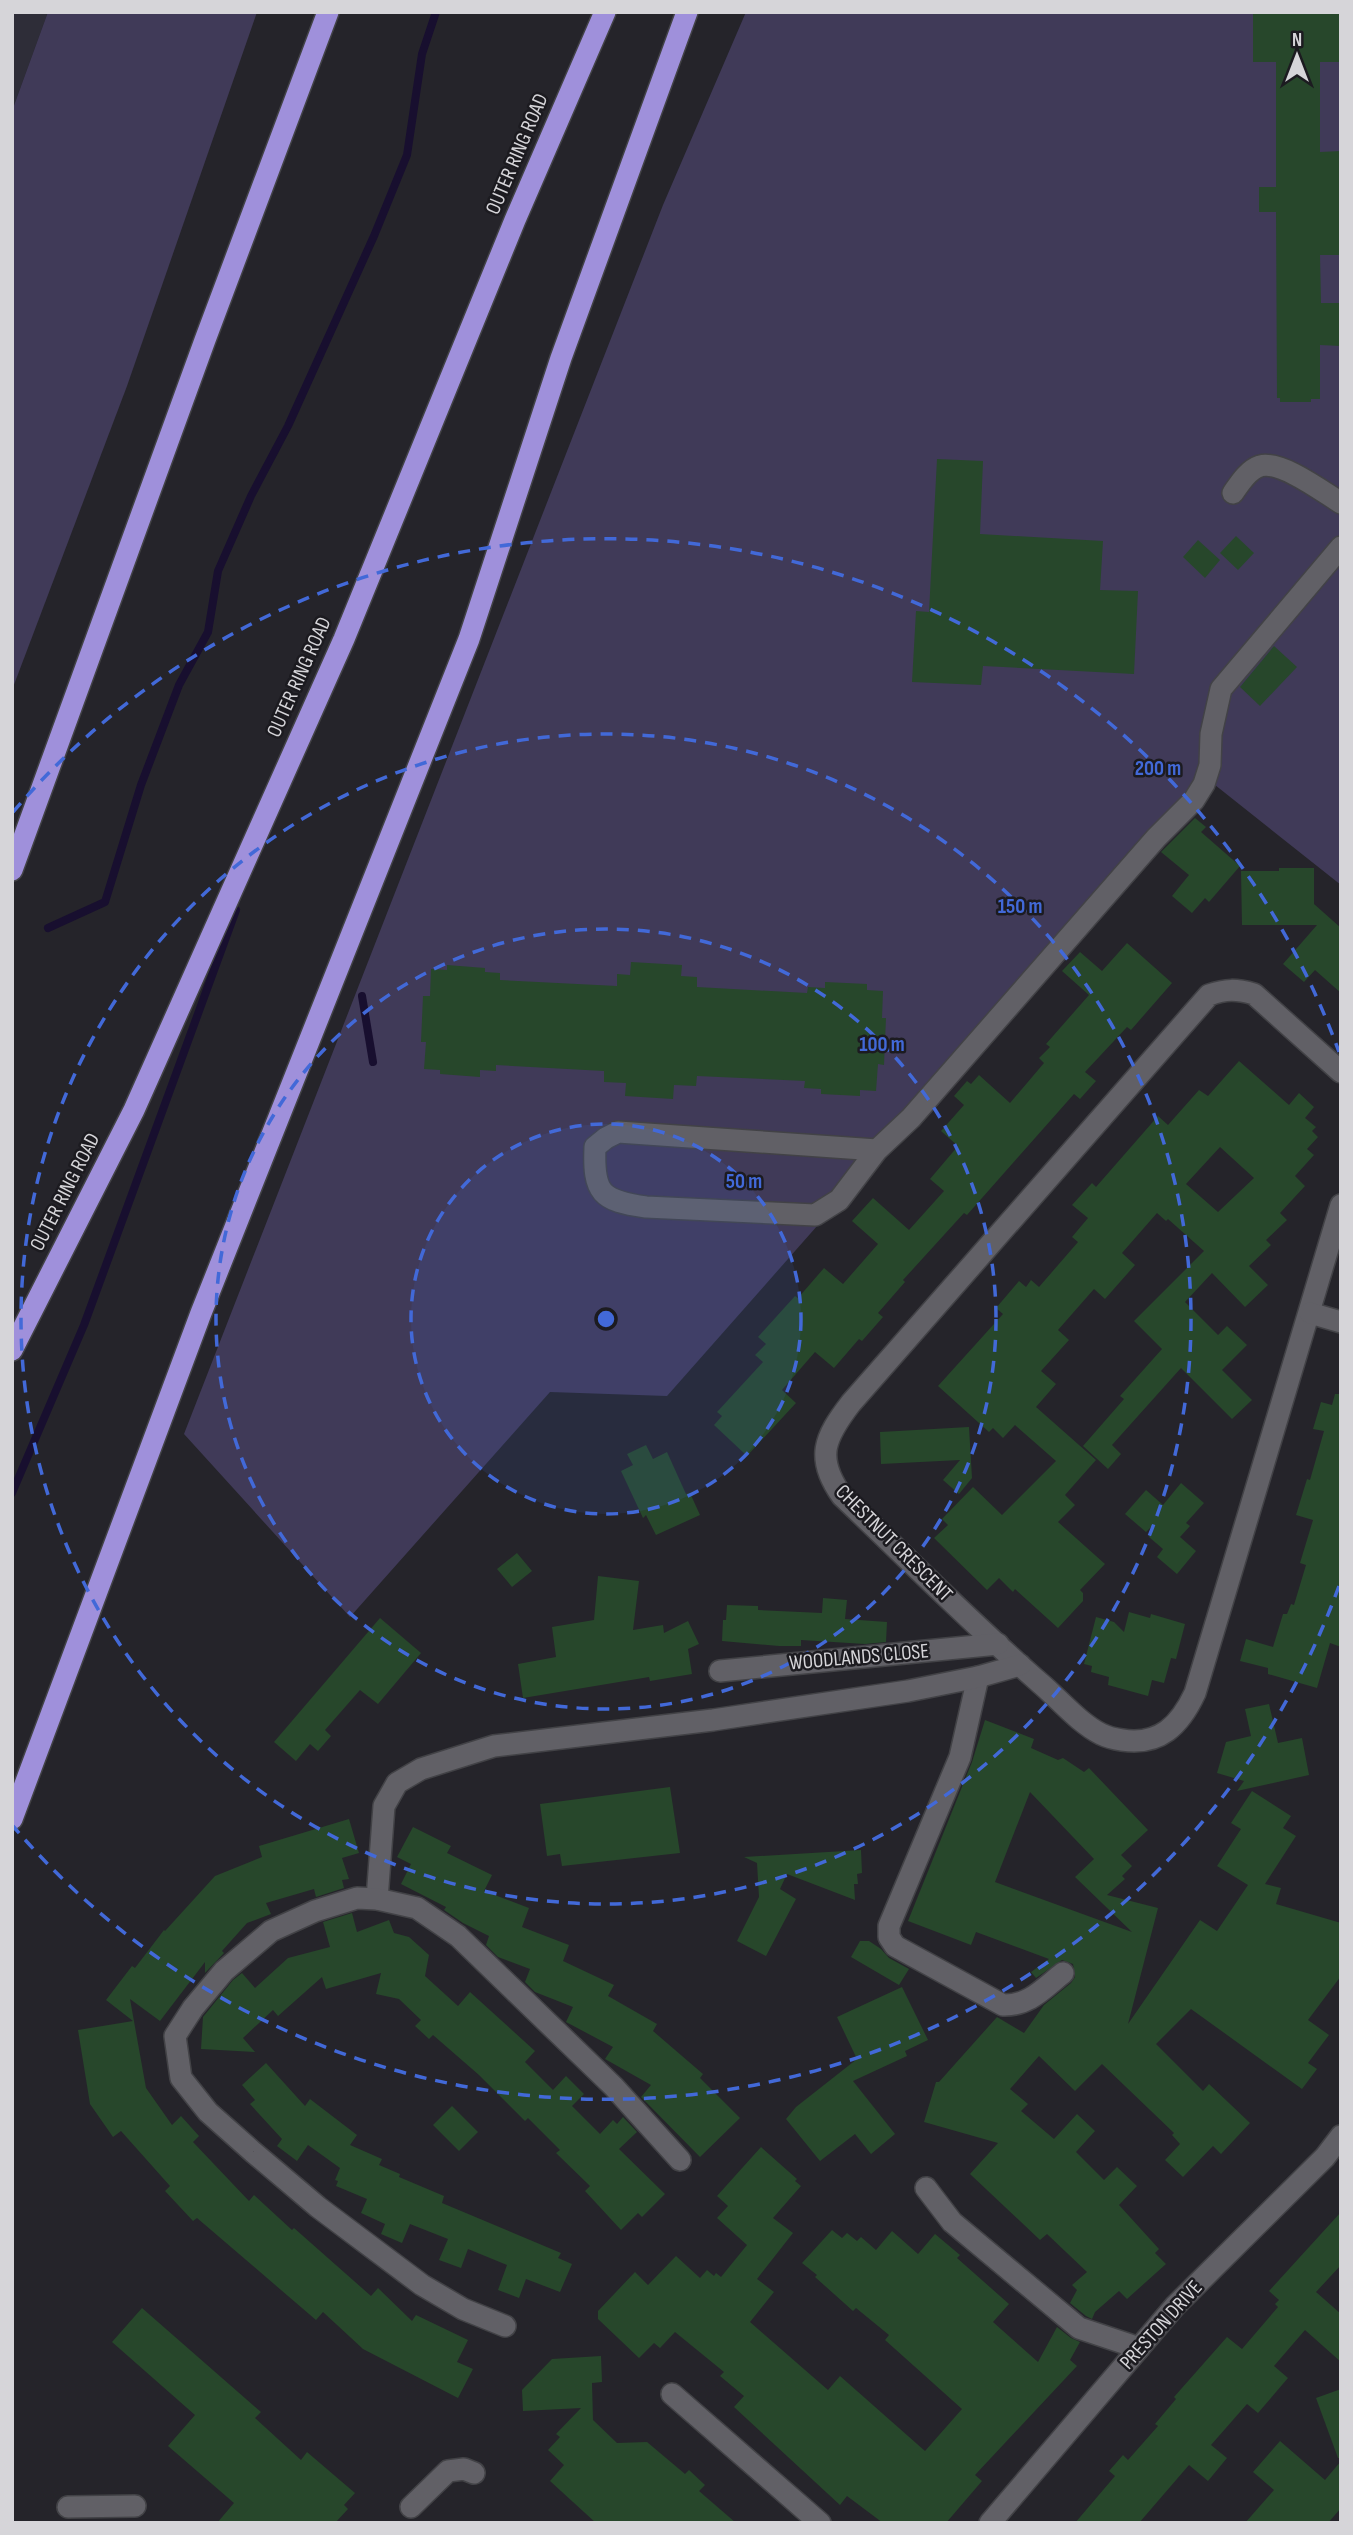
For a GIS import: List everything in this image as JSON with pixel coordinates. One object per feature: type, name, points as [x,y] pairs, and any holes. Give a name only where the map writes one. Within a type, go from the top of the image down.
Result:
[{"type":"highway","points":[[12,870],[328,12]]},
{"type":"highway","name":"OUTER RING ROAD","points":[[12,1350],[134,1110],[344,639],[515,220],[605,12]]},
{"type":"highway","points":[[12,1819],[201,1313],[469,639],[561,358],[687,12]]},
{"type":"street","points":[[1233,493],[1252,470],[1268,465],[1301,479],[1341,503]]},
{"type":"street","points":[[877,1150],[618,1132],[595,1147],[594,1173],[597,1185],[606,1196],[622,1204],[756,1214],[815,1215],[839,1200],[877,1150],[911,1118],[1156,838],[1194,800],[1204,784],[1210,765],[1211,734],[1221,689],[1341,547]]},
{"type":"street","name":"CHESTNUT CRESCENT","points":[[1341,1072],[1254,994],[1237,989],[1209,995],[831,1429],[825,1454],[826,1466],[830,1479],[842,1496],[1020,1665],[1101,1734],[1120,1740],[1139,1741],[1160,1735],[1174,1726],[1187,1710],[1195,1693],[1341,1205]]},
{"type":"street","points":[[1310,1313],[1341,1322]]},
{"type":"street","name":"WOODLANDS CLOSE","points":[[720,1671],[998,1644]]},
{"type":"street","points":[[377,1899],[384,1806],[397,1783],[421,1769],[494,1746],[713,1720],[908,1690],[978,1677],[1020,1665]]},
{"type":"street","points":[[978,1677],[960,1757],[889,1926],[889,1937],[895,1946],[1003,2005],[1016,2006],[1026,2003],[1063,1973]]},
{"type":"street","points":[[505,2326],[463,2309],[422,2285],[318,2207],[208,2112],[181,2078],[175,2036],[193,2008],[224,1971],[271,1931],[315,1911],[357,1898],[377,1899],[417,1908],[458,1936],[614,2087],[680,2160]]},
{"type":"street","name":"PRESTON DRIVE","points":[[990,2523],[1175,2306],[1325,2157],[1341,2136]]},
{"type":"street","points":[[926,2188],[952,2222],[1079,2328],[1139,2348]]},
{"type":"street","points":[[672,2394],[820,2523]]},
{"type":"street","points":[[411,2507],[448,2470],[464,2469],[474,2473]]},
{"type":"street","points":[[68,2507],[135,2506]]},
{"type":"shaded area","points":[[12,12],[48,12],[12,111]]},
{"type":"shaded area","points":[[48,12],[257,12],[127,386],[12,690],[12,111]]},
{"type":"shaded area","points":[[746,12],[1341,12],[1341,885],[1210,781],[667,1396],[550,1392],[350,1617],[184,1434],[663,205]]},
{"type":"building","points":[[1253,12],[1341,12],[1341,62],[1320,62],[1320,152],[1341,151],[1341,255],[1320,255],[1321,303],[1341,303],[1341,346],[1320,345],[1320,399],[1311,399],[1311,402],[1280,402],[1280,398],[1277,398],[1276,212],[1259,212],[1259,187],[1276,187],[1276,62],[1253,62]]},
{"type":"building","points":[[937,459],[983,461],[980,534],[1103,541],[1100,590],[1138,591],[1134,674],[983,666],[981,685],[912,682],[916,611],[929,612]]},
{"type":"building","points":[[1236,536],[1254,553],[1238,570],[1220,553]]},
{"type":"building","points":[[1198,540],[1220,560],[1205,578],[1183,557]]},
{"type":"building","points":[[1274,646],[1297,667],[1260,706],[1240,687]]},
{"type":"building","points":[[1195,818],[1206,827],[1201,832],[1240,866],[1209,902],[1205,898],[1192,913],[1172,896],[1189,875],[1161,852]]},
{"type":"building","points":[[1279,868],[1314,868],[1314,904],[1341,928],[1341,993],[1315,970],[1304,982],[1283,964],[1317,925],[1242,925],[1241,871],[1279,871]]},
{"type":"building","points":[[1127,943],[1172,983],[1131,1030],[1127,1027],[1085,1072],[1096,1081],[1080,1099],[1074,1094],[967,1215],[964,1213],[903,1280],[905,1282],[878,1313],[883,1317],[862,1341],[859,1339],[834,1368],[815,1352],[782,1390],[796,1403],[747,1456],[714,1425],[722,1416],[717,1412],[763,1362],[755,1355],[766,1344],[758,1337],[824,1268],[843,1284],[878,1244],[852,1221],[873,1198],[909,1230],[944,1191],[930,1179],[958,1146],[941,1131],[964,1105],[954,1096],[967,1081],[971,1084],[979,1075],[1010,1103],[1044,1063],[1039,1058],[1050,1047],[1046,1044],[1089,995],[1062,971],[1080,952],[1102,971]]},
{"type":"building","points":[[631,962],[682,965],[681,976],[697,977],[697,987],[807,993],[808,987],[825,988],[825,982],[867,984],[867,990],[883,991],[882,1018],[886,1018],[884,1065],[878,1064],[876,1091],[860,1090],[860,1096],[821,1094],[821,1089],[804,1088],[805,1081],[697,1076],[696,1086],[674,1085],[673,1099],[625,1096],[626,1083],[604,1082],[604,1071],[496,1065],[496,1071],[480,1070],[480,1077],[440,1074],[440,1070],[424,1069],[426,1042],[421,1042],[423,996],[430,996],[431,969],[447,970],[447,965],[485,968],[485,972],[500,973],[500,980],[617,986],[617,974],[630,975]]},
{"type":"building","points":[[1239,1061],[1289,1105],[1299,1093],[1314,1107],[1305,1118],[1316,1127],[1312,1131],[1318,1137],[1307,1149],[1314,1155],[1295,1176],[1305,1186],[1280,1213],[1287,1220],[1266,1240],[1271,1245],[1249,1266],[1268,1285],[1245,1307],[1212,1273],[1185,1302],[1218,1335],[1227,1326],[1247,1345],[1222,1370],[1252,1400],[1232,1419],[1181,1368],[1112,1445],[1121,1454],[1108,1469],[1083,1446],[1124,1399],[1120,1396],[1162,1349],[1134,1321],[1204,1251],[1168,1219],[1166,1221],[1157,1213],[1122,1253],[1135,1265],[1105,1299],[1094,1289],[1058,1330],[1069,1340],[1041,1371],[1056,1384],[1036,1407],[1096,1460],[1065,1495],[1075,1505],[1058,1522],[1105,1564],[1080,1590],[1083,1593],[1083,1601],[1058,1628],[999,1578],[987,1590],[934,1538],[948,1525],[942,1519],[973,1487],[1002,1515],[1056,1461],[1015,1425],[1003,1438],[993,1428],[989,1432],[938,1386],[1003,1314],[996,1308],[1019,1281],[1026,1287],[1031,1280],[1039,1287],[1078,1242],[1072,1237],[1088,1218],[1072,1205],[1092,1183],[1096,1187],[1158,1116],[1168,1125],[1199,1090],[1208,1096]],"holes":[[[1220,1147],[1254,1178],[1218,1212],[1186,1184]]]},
{"type":"building","points":[[1335,1394],[1341,1394],[1341,1647],[1330,1643],[1317,1688],[1268,1674],[1268,1668],[1240,1661],[1246,1639],[1273,1647],[1283,1614],[1287,1614],[1291,1604],[1294,1605],[1306,1565],[1300,1563],[1313,1520],[1296,1515],[1307,1479],[1310,1480],[1324,1431],[1313,1429],[1321,1402],[1332,1405]]},
{"type":"building","points":[[969,1427],[972,1478],[959,1494],[943,1480],[960,1460],[881,1464],[880,1432]]},
{"type":"building","points":[[646,1445],[653,1459],[667,1452],[686,1494],[690,1493],[700,1515],[656,1535],[646,1515],[643,1518],[621,1471],[633,1465],[627,1454]]},
{"type":"building","points":[[1181,1483],[1204,1503],[1186,1523],[1190,1526],[1180,1537],[1196,1551],[1177,1574],[1157,1557],[1163,1549],[1149,1537],[1152,1526],[1146,1532],[1125,1514],[1146,1490],[1163,1505]]},
{"type":"building","points":[[517,1553],[532,1571],[512,1587],[497,1569]]},
{"type":"building","points":[[598,1576],[639,1581],[633,1630],[663,1625],[664,1633],[688,1621],[699,1644],[688,1649],[692,1674],[650,1681],[649,1677],[523,1698],[518,1664],[556,1657],[552,1627],[594,1620]]},
{"type":"building","points":[[823,1598],[847,1600],[845,1619],[887,1622],[886,1642],[865,1644],[801,1640],[801,1646],[779,1646],[722,1641],[727,1605],[758,1606],[758,1610],[822,1613]]},
{"type":"building","points":[[1129,1612],[1150,1618],[1151,1614],[1185,1624],[1176,1659],[1171,1658],[1164,1683],[1152,1680],[1148,1696],[1108,1685],[1109,1677],[1091,1672],[1092,1666],[1084,1664],[1096,1617],[1114,1622],[1124,1632]]},
{"type":"building","points":[[380,1618],[421,1653],[378,1704],[360,1690],[325,1730],[331,1736],[318,1751],[310,1744],[296,1761],[274,1742]]},
{"type":"building","points":[[1269,1704],[1278,1743],[1302,1738],[1309,1775],[1237,1791],[1244,1781],[1217,1773],[1226,1742],[1251,1736],[1245,1709]]},
{"type":"building","points":[[985,1720],[1034,1739],[1031,1748],[1058,1760],[1063,1758],[1084,1772],[1089,1768],[1148,1830],[1121,1855],[1132,1866],[1122,1876],[1125,1879],[1107,1895],[1158,1908],[1128,2024],[1200,1920],[1217,1931],[1248,1885],[1217,1866],[1241,1829],[1231,1823],[1252,1791],[1291,1816],[1283,1828],[1296,1836],[1265,1884],[1281,1888],[1276,1904],[1341,1923],[1341,1976],[1308,2020],[1329,2035],[1308,2063],[1317,2069],[1302,2089],[1191,2009],[1156,2044],[1203,2091],[1209,2084],[1250,2123],[1221,2154],[1213,2146],[1183,2177],[1165,2160],[1180,2144],[1172,2135],[1174,2133],[1102,2064],[1075,2091],[1039,2056],[1010,2089],[1028,2104],[1021,2111],[1054,2139],[1077,2114],[1095,2131],[1076,2152],[1104,2180],[1117,2167],[1137,2186],[1119,2205],[1159,2249],[1155,2253],[1166,2264],[1127,2299],[1119,2291],[1095,2312],[1092,2319],[1070,2303],[1077,2290],[1072,2285],[1087,2272],[1047,2234],[1040,2240],[970,2174],[998,2143],[924,2122],[936,2082],[939,2082],[997,2017],[1024,2033],[1044,2005],[1075,1977],[1073,1964],[1062,1960],[1036,1978],[1031,1972],[1049,1959],[976,1932],[971,1945],[908,1921],[972,1762]],"holes":[[[1030,1792],[1094,1859],[1075,1877],[1132,1932],[995,1882]]]},
{"type":"building","points":[[670,1787],[680,1853],[562,1866],[560,1854],[547,1856],[540,1804]]},
{"type":"building","points":[[349,1819],[359,1853],[342,1858],[349,1879],[342,1880],[344,1888],[316,1897],[314,1889],[266,1903],[271,1914],[247,1923],[205,1973],[205,1962],[160,2021],[130,1999],[146,2088],[172,2125],[181,2116],[199,2136],[193,2142],[249,2201],[254,2195],[371,2296],[378,2288],[412,2321],[416,2315],[468,2340],[457,2362],[473,2369],[458,2398],[363,2349],[323,2312],[316,2320],[197,2218],[193,2221],[165,2191],[170,2186],[121,2131],[113,2137],[90,2104],[78,2030],[133,2021],[106,2000],[164,1930],[215,1876],[262,1857],[259,1846]]},
{"type":"building","points":[[413,1827],[451,1846],[447,1853],[492,1875],[484,1891],[529,1908],[522,1927],[569,1945],[563,1961],[614,1985],[608,1996],[657,2024],[653,2031],[703,2074],[700,2078],[740,2118],[700,2157],[641,2097],[651,2085],[605,2059],[613,2047],[566,2022],[573,2007],[535,1992],[525,1982],[530,1969],[498,1957],[486,1945],[489,1936],[463,1923],[444,1910],[446,1907],[401,1884],[411,1864],[397,1857]]},
{"type":"building","points":[[861,1850],[862,1873],[857,1874],[858,1884],[854,1884],[855,1900],[787,1874],[780,1889],[796,1899],[766,1956],[737,1941],[759,1897],[757,1863],[744,1857]]},
{"type":"building","points":[[352,1913],[357,1932],[389,1920],[394,1933],[409,1937],[429,1955],[425,1976],[458,2006],[470,1992],[535,2051],[525,2062],[553,2090],[566,2076],[584,2094],[572,2106],[600,2134],[613,2120],[617,2124],[623,2117],[637,2132],[619,2149],[665,2194],[642,2217],[638,2213],[621,2230],[585,2191],[590,2186],[556,2153],[560,2150],[528,2118],[525,2121],[479,2075],[433,2035],[429,2039],[415,2026],[421,2020],[399,1999],[376,1994],[381,1973],[326,1989],[322,1977],[278,2016],[273,2010],[243,2038],[255,2052],[201,2049],[203,2017],[233,1980],[242,1973],[255,1988],[288,1958],[330,1947],[323,1922]]},
{"type":"building","points":[[860,1941],[869,1941],[889,1958],[909,1969],[899,1985],[851,1957]]},
{"type":"building","points":[[902,1987],[928,2040],[905,2051],[907,2056],[853,2081],[895,2134],[871,2154],[855,2134],[820,2161],[786,2119],[796,2107],[857,2059],[837,2017]]},
{"type":"building","points":[[266,2063],[305,2106],[310,2099],[357,2135],[350,2145],[382,2159],[379,2165],[400,2174],[399,2177],[444,2196],[442,2203],[561,2253],[558,2258],[572,2264],[560,2292],[526,2279],[519,2298],[498,2290],[507,2265],[468,2249],[461,2268],[439,2260],[448,2239],[410,2224],[402,2243],[381,2234],[385,2224],[361,2213],[367,2199],[336,2186],[338,2181],[335,2180],[340,2168],[308,2145],[297,2161],[277,2146],[282,2139],[250,2104],[255,2100],[242,2085]]},
{"type":"building","points":[[452,2106],[478,2132],[459,2151],[433,2125]]},
{"type":"building","points":[[761,2147],[797,2179],[795,2181],[801,2186],[773,2218],[793,2233],[757,2279],[774,2292],[750,2322],[828,2390],[840,2376],[925,2451],[962,2409],[885,2340],[889,2335],[856,2308],[853,2311],[802,2263],[832,2230],[842,2238],[847,2233],[857,2241],[861,2237],[876,2250],[892,2231],[918,2254],[935,2234],[960,2255],[957,2258],[1009,2304],[993,2322],[1038,2362],[1057,2327],[1080,2342],[1070,2360],[1077,2366],[975,2475],[982,2481],[946,2523],[883,2523],[847,2496],[840,2505],[734,2407],[744,2396],[720,2376],[724,2372],[675,2332],[660,2348],[654,2343],[639,2358],[598,2319],[598,2311],[635,2272],[648,2285],[676,2256],[700,2278],[707,2270],[714,2276],[716,2273],[721,2277],[747,2245],[717,2218],[728,2206],[717,2196]]},
{"type":"building","points":[[1341,2212],[1341,2265],[1316,2292],[1341,2314],[1341,2362],[1305,2330],[1274,2366],[1288,2378],[1258,2413],[1247,2404],[1211,2445],[1227,2458],[1208,2481],[1189,2465],[1139,2523],[1075,2523],[1115,2476],[1109,2471],[1123,2455],[1128,2460],[1158,2426],[1155,2424],[1176,2399],[1174,2397],[1227,2337],[1242,2349],[1278,2307],[1275,2304],[1279,2300],[1269,2291]]},
{"type":"building","points":[[142,2308],[261,2412],[255,2418],[301,2460],[307,2452],[355,2493],[344,2505],[348,2509],[335,2523],[217,2523],[234,2503],[168,2446],[195,2415],[112,2342]]},
{"type":"building","points":[[601,2356],[602,2382],[592,2383],[593,2420],[617,2443],[647,2442],[685,2474],[689,2470],[705,2485],[699,2491],[736,2523],[596,2523],[550,2481],[564,2465],[548,2450],[560,2437],[556,2434],[581,2408],[523,2411],[522,2390],[552,2359]]},
{"type":"building","points":[[1341,2389],[1341,2458],[1338,2458],[1316,2398]]},
{"type":"building","points":[[1280,2441],[1325,2480],[1341,2461],[1341,2508],[1328,2523],[1245,2523],[1274,2490],[1253,2472]]},
{"type":"waterway","points":[[48,928],[105,902],[141,785],[179,685],[208,632],[218,571],[251,496],[288,426],[374,236],[407,155],[422,54],[436,12]]},
{"type":"waterway","points":[[12,1493],[84,1325],[236,910]]},
{"type":"waterway","points":[[362,996],[373,1062]]}]
